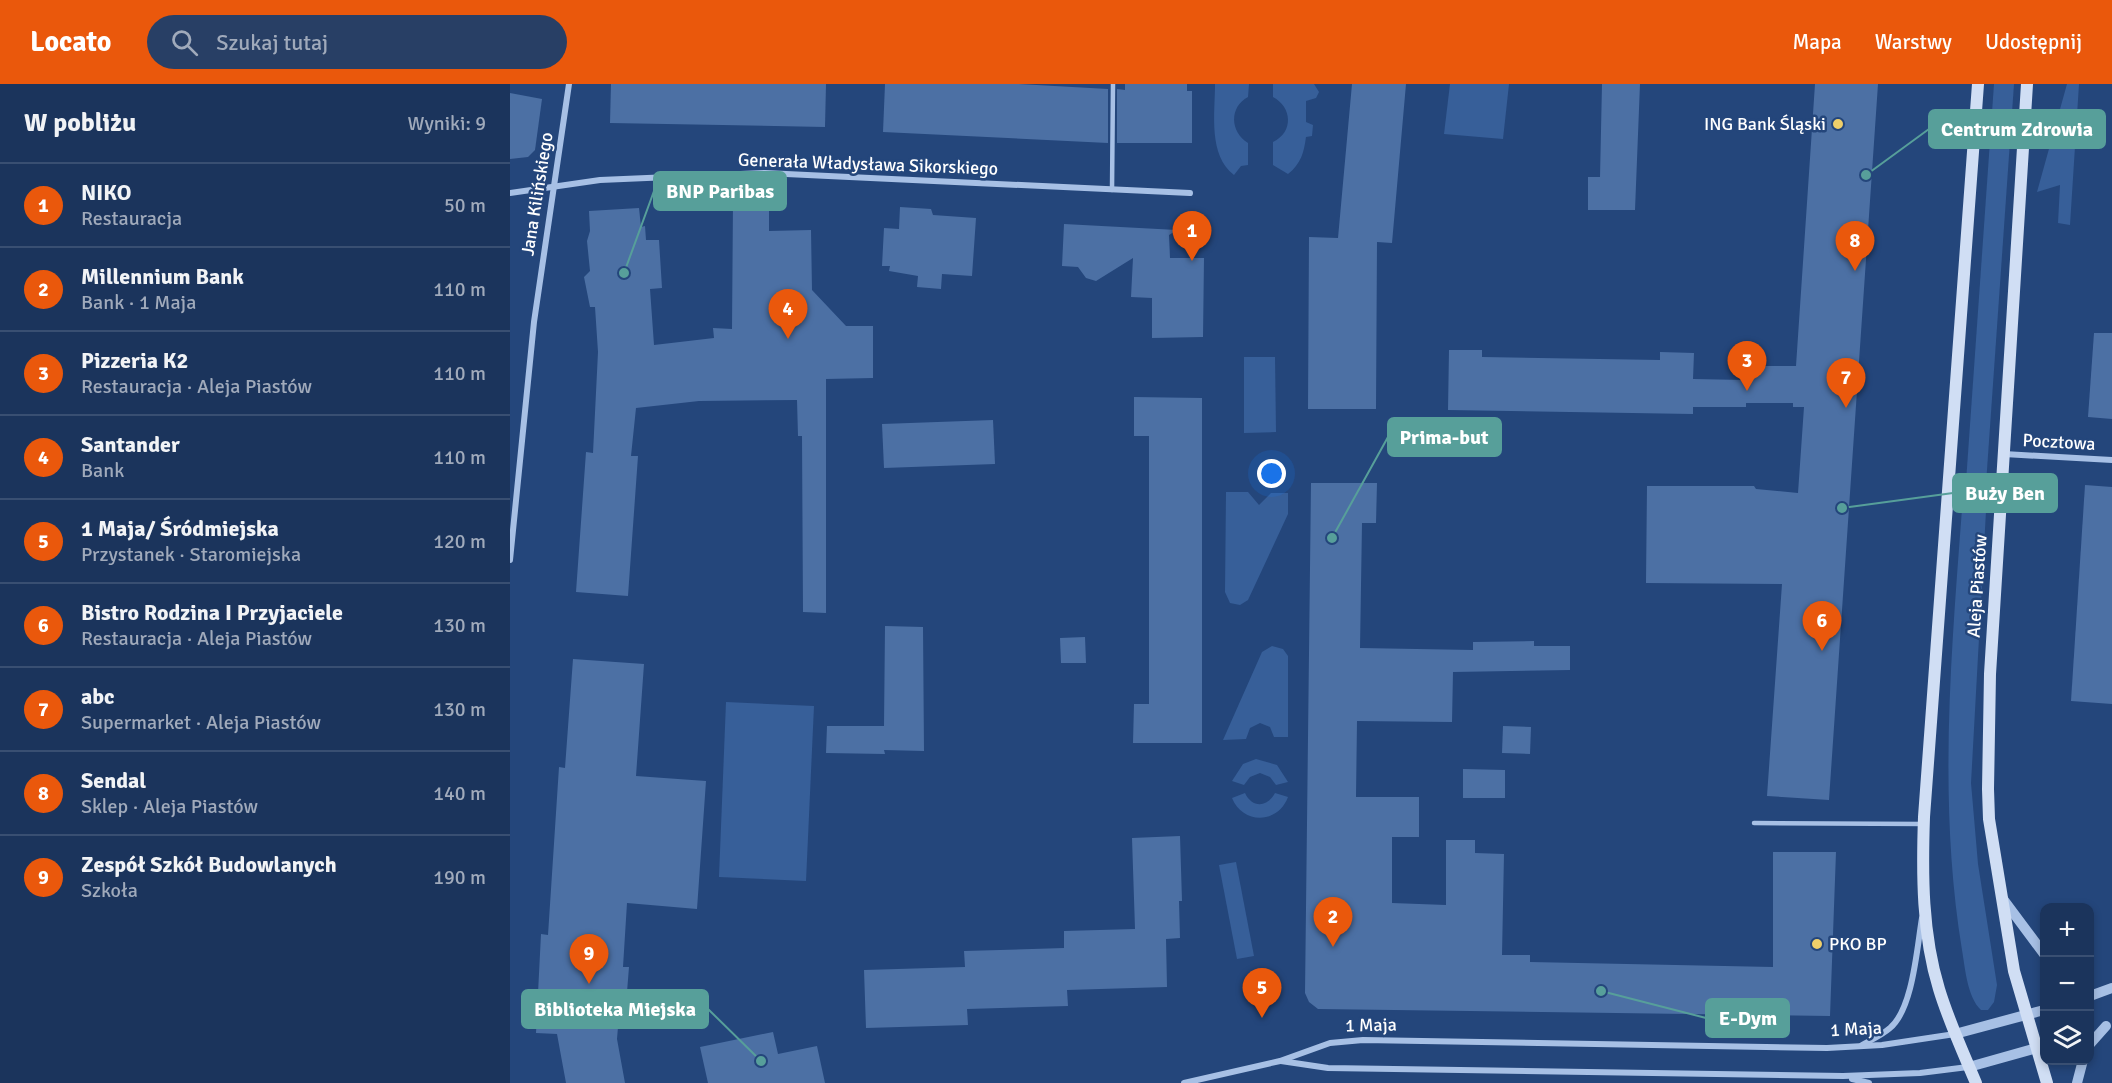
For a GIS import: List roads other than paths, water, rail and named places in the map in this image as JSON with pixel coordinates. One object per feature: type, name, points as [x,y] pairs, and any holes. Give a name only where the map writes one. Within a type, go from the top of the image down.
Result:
[{"type":"main road","name":"Aleja Piastów","points":[[1976,1083],[1939,988],[1931,953],[1925,900],[1924,824],[1978,84]]},
{"type":"main road","name":"Aleja Piastów","points":[[2028,84],[2003,454],[1988,747],[1989,819],[2001,897],[2026,1016],[2040,1048]]},
{"type":"main road","name":"Aleja Piastów","points":[[2043,1065],[2047,1083]]},
{"type":"street","name":"Jana Kilińskiego","points":[[510,558],[536,310],[569,84]]},
{"type":"street","name":"Generała Władysława Sikorskiego","points":[[510,193],[600,180],[765,172],[1190,193]]},
{"type":"street","name":"Pocztowa","points":[[2003,454],[2112,460]]},
{"type":"street","points":[[2001,897],[2040,949]]},
{"type":"street","name":"Aleja Piastów","points":[[1859,1047],[1891,1028],[1902,1012],[1909,989],[1925,900]]},
{"type":"street","points":[[2094,992],[2112,988]]},
{"type":"street","name":"1 Maja","points":[[1280,1061],[1330,1043],[1363,1040],[1859,1047],[1955,1034],[2041,1011]]},
{"type":"street","points":[[2094,1031],[2109,1025]]},
{"type":"street","points":[[2094,1040],[2109,1025]]},
{"type":"street","points":[[1184,1083],[1280,1061],[1328,1068],[1843,1076],[1920,1073],[1969,1067],[2040,1048]]},
{"type":"street","points":[[2077,1083],[2082,1065]]},
{"type":"street","points":[[1843,1076],[1869,1083]]},
{"type":"lane","points":[[1112,190],[1113,84]]},
{"type":"lane","points":[[1754,823],[1924,824]]},
{"type":"place","name":"ING Bank Śląski","points":[[1838,124]]},
{"type":"place","name":"Centrum Zdrowia","points":[[1866,175]]},
{"type":"place","name":"NIKO","points":[[1192,261]]},
{"type":"place","name":"Sendal","points":[[1855,271]]},
{"type":"place","name":"BNP Paribas","points":[[624,273]]},
{"type":"place","name":"Santander","points":[[788,339]]},
{"type":"place","name":"Pizzeria K2","points":[[1747,391]]},
{"type":"place","name":"abc","points":[[1846,408]]},
{"type":"place","name":"Buży Ben","points":[[1842,508]]},
{"type":"place","name":"Prima-but","points":[[1332,538]]},
{"type":"place","name":"Bistro Rodzina I Przyjaciele","points":[[1822,651]]},
{"type":"place","name":"PKO BP","points":[[1817,944]]},
{"type":"place","name":"Millennium Bank","points":[[1333,947]]},
{"type":"place","name":"Zespół Szkół Budowlanych","points":[[589,984]]},
{"type":"place","name":"E-Dym","points":[[1601,991]]},
{"type":"place","name":"1 Maja/ Śródmiejska","points":[[1262,1018]]},
{"type":"place","name":"Biblioteka Miejska","points":[[761,1061]]}]
